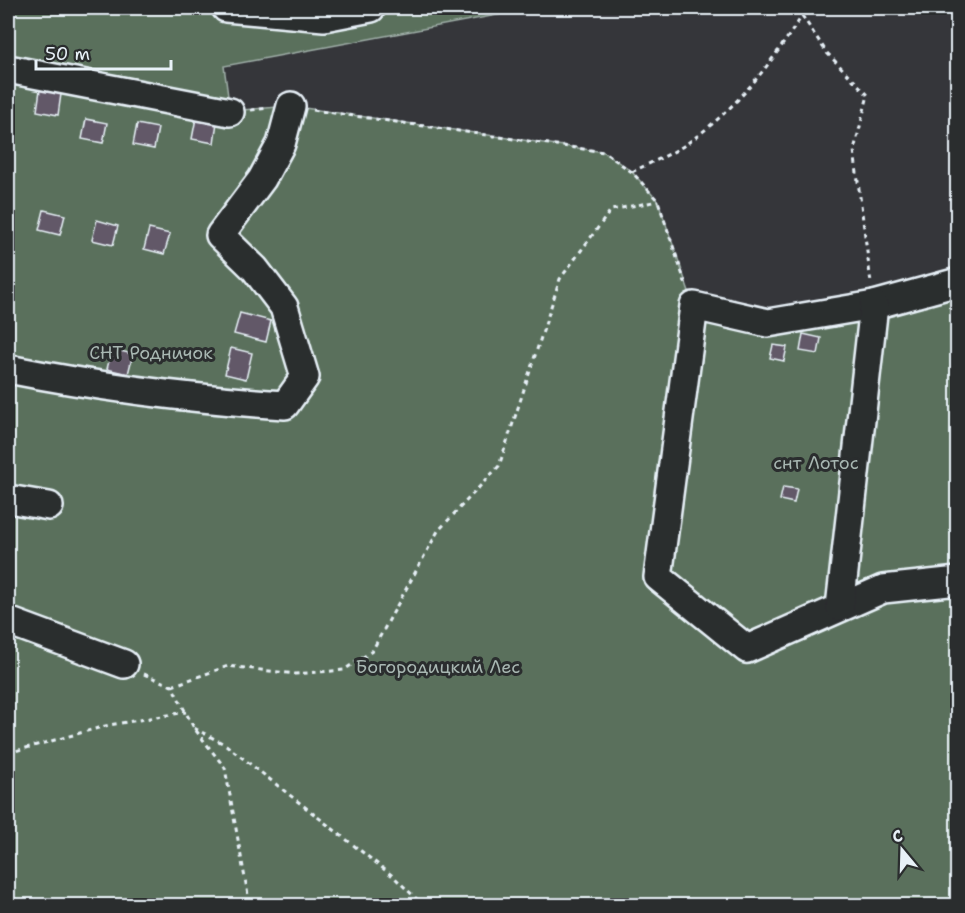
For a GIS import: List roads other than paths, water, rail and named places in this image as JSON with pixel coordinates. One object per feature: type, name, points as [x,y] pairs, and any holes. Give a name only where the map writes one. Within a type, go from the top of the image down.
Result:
[{"type":"street","points":[[226,8],[324,17],[371,8]]},
{"type":"street","points":[[8,69],[230,112]]},
{"type":"street","points":[[8,369],[75,382],[213,401],[285,405],[305,378],[284,307],[255,269],[220,235],[262,179],[281,144],[291,106]]},
{"type":"street","points":[[957,282],[874,305],[768,323],[694,306],[658,577],[747,649],[883,589],[957,581]]},
{"type":"street","points":[[840,608],[874,305]]},
{"type":"street","points":[[8,499],[49,506]]},
{"type":"street","points":[[8,621],[124,664]]},
{"type":"park label","name":"СНТ Родничок","points":[[151,353]]},
{"type":"park label","name":"снт Лотос","points":[[816,463]]},
{"type":"park label","name":"Богородицкий Лес","points":[[438,667]]}]
